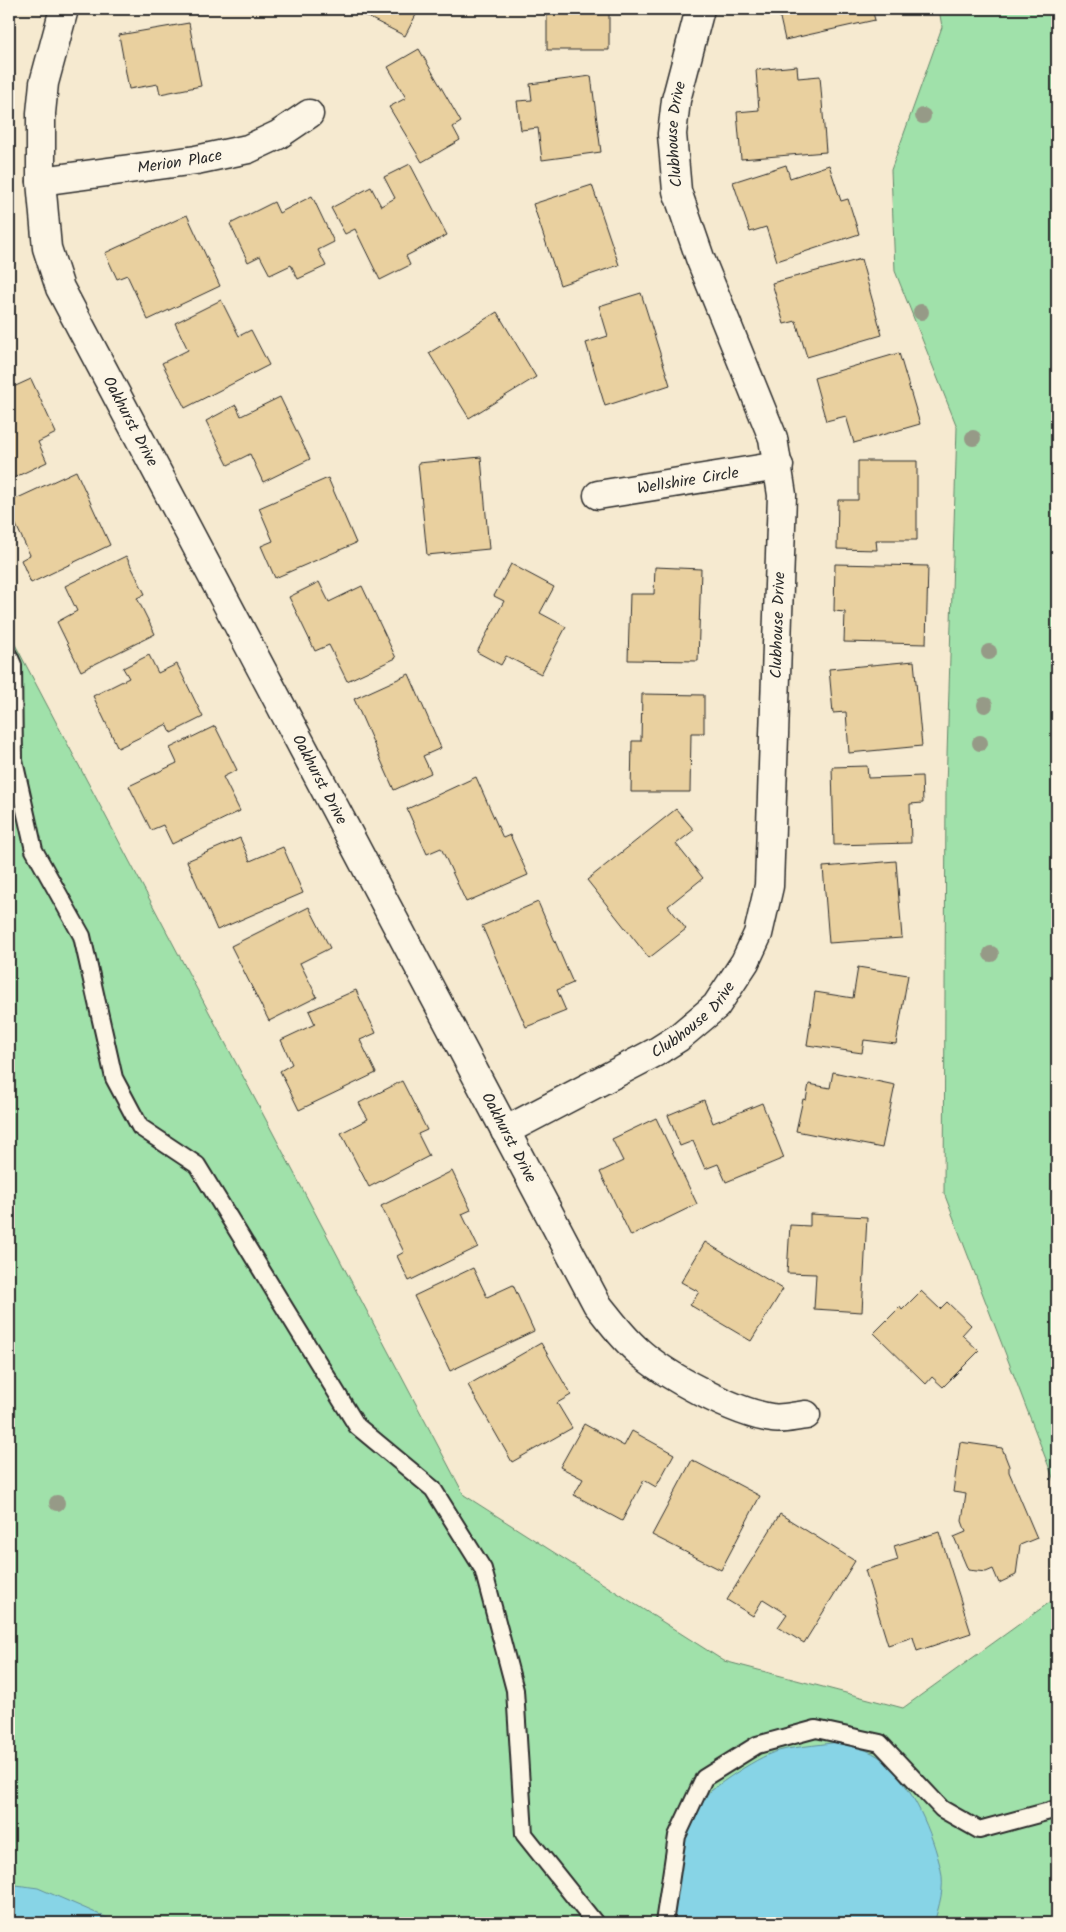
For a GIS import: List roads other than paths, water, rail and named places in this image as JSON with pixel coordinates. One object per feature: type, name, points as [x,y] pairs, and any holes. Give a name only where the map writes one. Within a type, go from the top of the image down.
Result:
[{"type":"street","name":"Oakhurst Drive","points":[[64,9],[42,98],[41,181],[47,248],[60,288],[597,1304],[623,1337],[638,1352],[716,1399],[742,1410],[773,1418],[806,1415]]},
{"type":"street","name":"Clubhouse Drive","points":[[505,1131],[656,1052],[678,1038],[716,1006],[745,962],[758,934],[769,886],[782,495],[779,466],[773,438],[700,258],[677,191],[672,134],[676,100],[700,9]]},
{"type":"street","name":"Merion Place","points":[[41,181],[196,160],[248,149],[278,135],[309,114]]},
{"type":"street","name":"Wellshire Circle","points":[[598,496],[779,466]]},
{"type":"lane","points":[[9,656],[13,665],[14,761],[34,850],[82,936],[114,1078],[140,1127],[197,1165],[357,1426],[433,1489],[483,1569],[515,1690],[524,1834],[594,1923]]},
{"type":"lane","points":[[664,1923],[677,1836],[704,1778],[757,1745],[816,1729],[880,1743],[942,1809],[979,1830],[1057,1809]]},
{"type":"water","points":[[837,1742],[867,1751],[883,1760],[903,1782],[920,1810],[933,1841],[942,1877],[941,1897],[934,1923],[673,1923],[679,1844],[685,1820],[690,1811],[723,1782],[763,1757],[796,1747]]},
{"type":"water","points":[[9,1884],[38,1888],[119,1923],[9,1923]]}]
